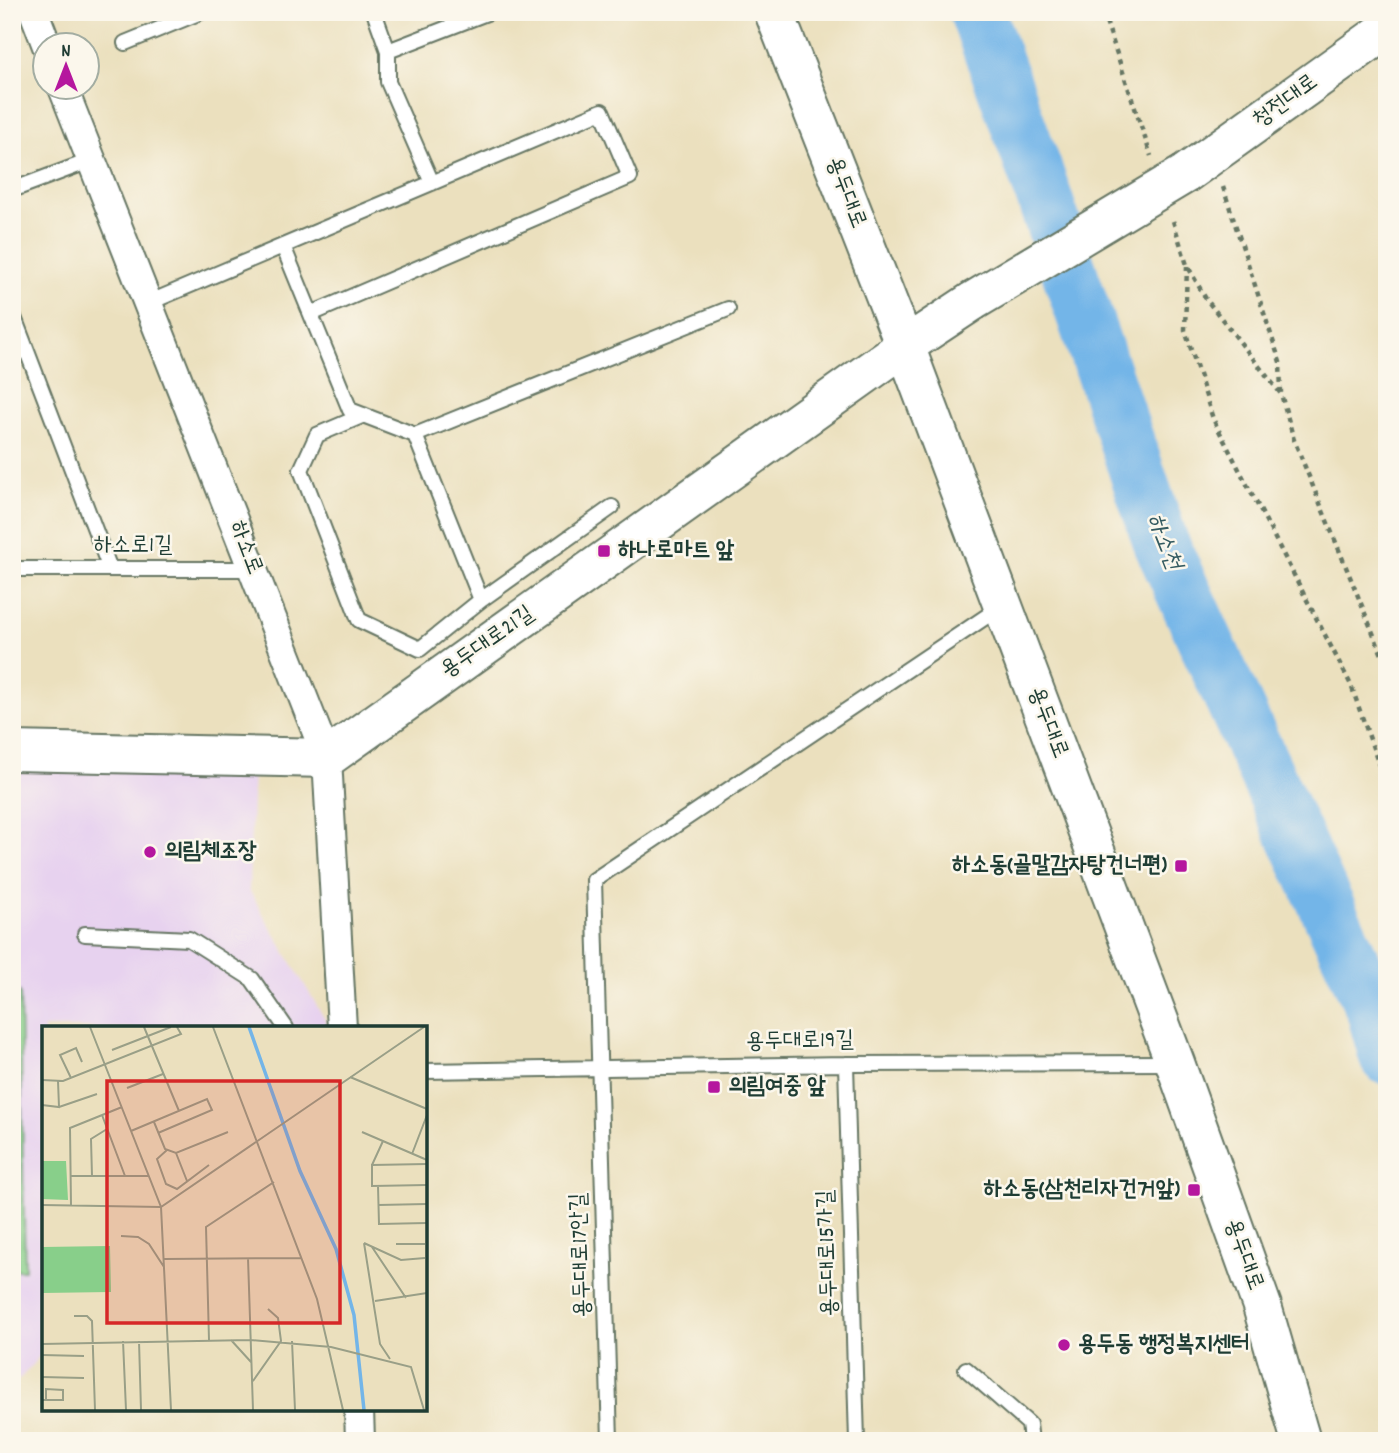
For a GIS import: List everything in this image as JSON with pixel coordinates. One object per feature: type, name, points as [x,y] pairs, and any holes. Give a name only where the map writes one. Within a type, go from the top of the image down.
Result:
[{"type":"street","points":[[34,12],[42,32]]},
{"type":"street","name":"용두대로","points":[[774,12],[905,346],[1175,1063],[1262,1306],[1301,1441]]},
{"type":"street","name":"청전대로","points":[[905,346],[1387,29]]},
{"type":"street","name":"하소로","points":[[69,102],[327,758],[342,1026]]},
{"type":"street","name":"용두대로21길","points":[[327,758],[905,346]]},
{"type":"street","points":[[12,751],[327,758]]},
{"type":"street","points":[[359,1411],[360,1441]]},
{"type":"lane","points":[[125,43],[201,12]]},
{"type":"lane","points":[[373,12],[388,51],[388,82],[432,183]]},
{"type":"lane","points":[[388,51],[489,12]]},
{"type":"lane","points":[[148,303],[602,111],[630,177],[310,314]]},
{"type":"lane","points":[[12,190],[92,160]]},
{"type":"lane","points":[[283,246],[350,410],[415,435],[728,309]]},
{"type":"lane","points":[[12,313],[110,569]]},
{"type":"lane","points":[[364,415],[317,435],[301,470],[359,620],[420,649],[481,600],[612,507]]},
{"type":"lane","points":[[415,435],[481,600]]},
{"type":"lane","name":"하소로1길","points":[[12,569],[253,569]]},
{"type":"lane","name":"용두대로17안길","points":[[610,1441],[594,880],[1003,606]]},
{"type":"lane","points":[[85,934],[190,939],[252,979],[285,1026]]},
{"type":"lane","name":"용두대로19길","points":[[427,1071],[846,1064],[1175,1063]]},
{"type":"lane","name":"용두대로15가길","points":[[846,1064],[857,1441]]},
{"type":"lane","points":[[966,1369],[1029,1424],[1031,1441]]},
{"type":"path","points":[[1103,12],[1184,165],[1280,362],[1281,394],[1294,440],[1387,667]]},
{"type":"path","points":[[1171,216],[1187,265],[1206,299],[1281,394]]},
{"type":"path","points":[[1187,265],[1185,330],[1213,419],[1351,685],[1387,788]]},
{"type":"shaded area","points":[[12,758],[253,766],[249,890],[327,1023],[325,1026],[42,1026],[42,1353],[19,1380],[12,1380]]},
{"type":"green space","points":[[20,992],[25,1270],[12,1270],[12,993]]},
{"type":"waterway","name":"하소천","points":[[977,12],[1040,185],[1161,543],[1374,1010],[1387,1057]]},
{"type":"place","name":"하나로마트 앞","points":[[604,551]]},
{"type":"place","name":"의림체조장","points":[[150,852]]},
{"type":"place","name":"하소동(골말감자탕건너편)","points":[[1181,866]]},
{"type":"place","name":"의림여중 앞","points":[[714,1087]]},
{"type":"place","name":"하소동(삼천리자건거앞)","points":[[1194,1190]]},
{"type":"place","name":"용두동 행정복지센터","points":[[1064,1345]]}]
